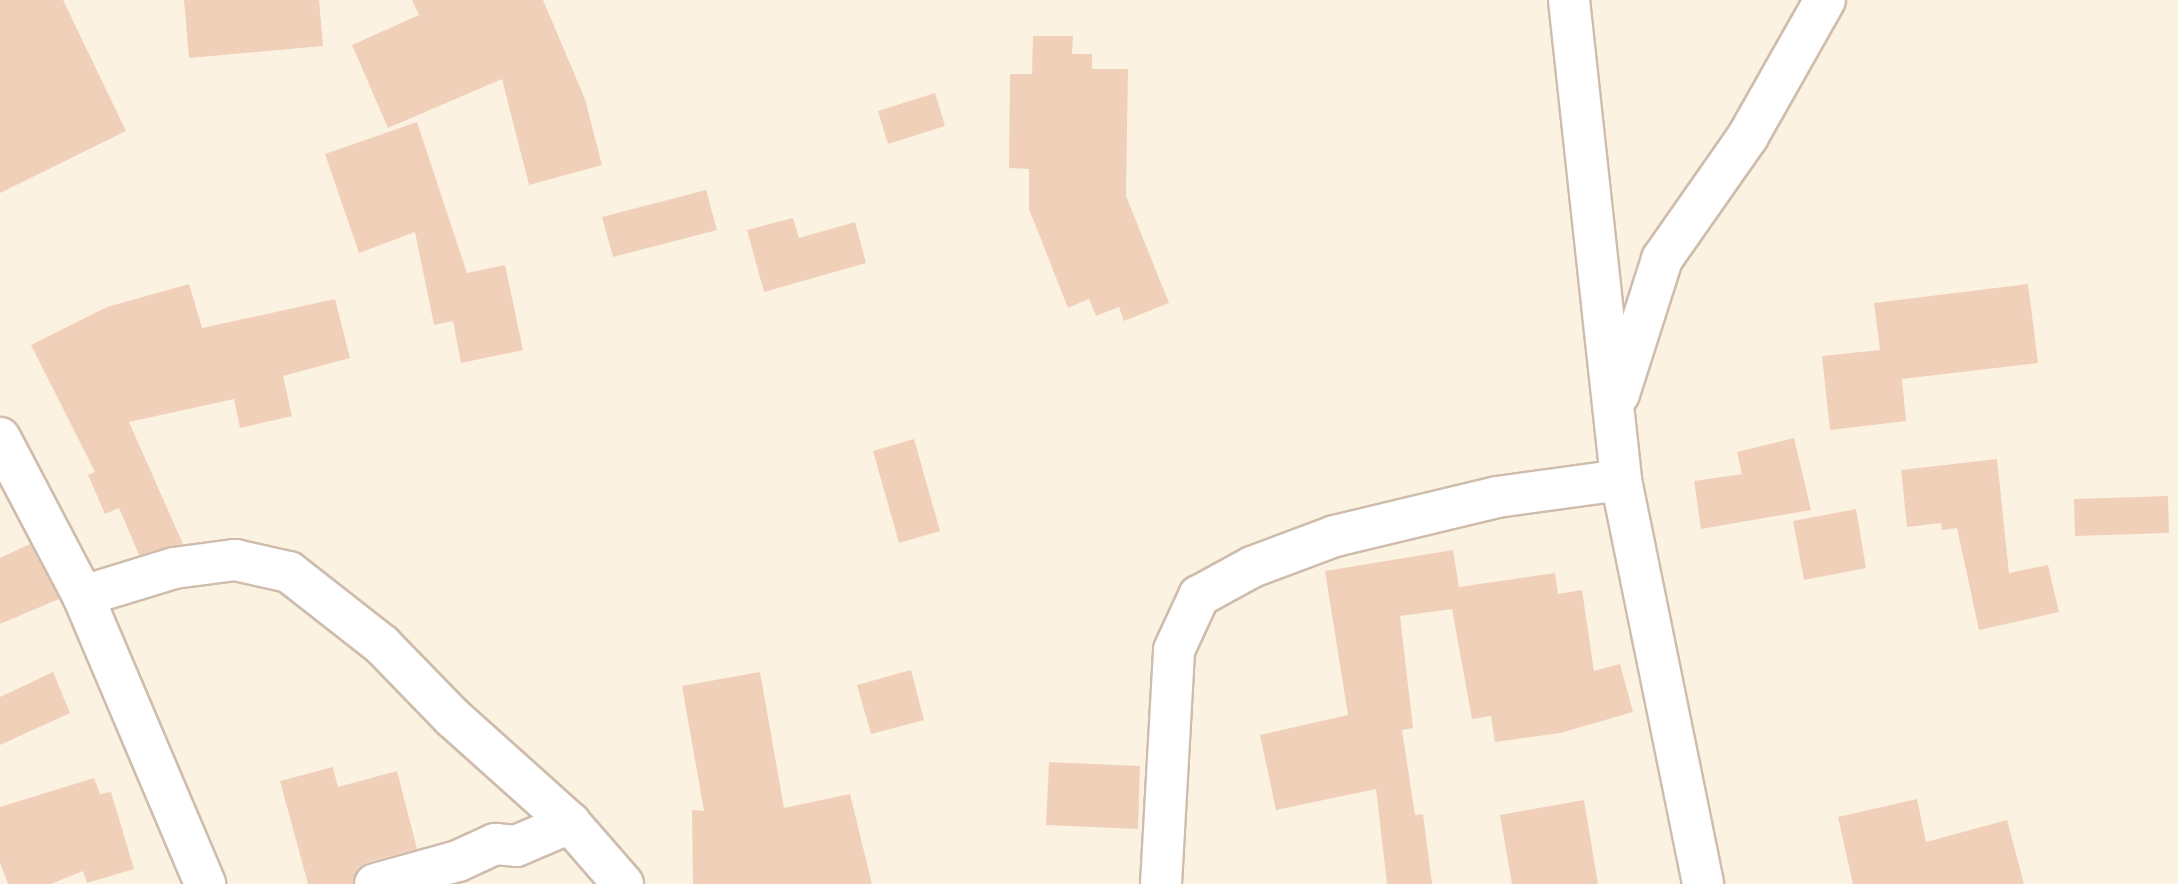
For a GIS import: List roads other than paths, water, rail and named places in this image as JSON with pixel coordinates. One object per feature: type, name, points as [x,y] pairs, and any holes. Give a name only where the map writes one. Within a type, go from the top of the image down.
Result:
[{"type":"street","points":[[1569,0],[1621,480],[1703,884]]},
{"type":"street","points":[[1788,0],[1790,32],[1799,44]]},
{"type":"street","points":[[1614,413],[1662,259],[1748,136],[1825,0]]},
{"type":"street","points":[[0,438],[83,596],[205,884]]},
{"type":"street","points":[[1161,884],[1174,650],[1199,596],[1252,567],[1335,536],[1497,497],[1621,480]]},
{"type":"street","points":[[83,596],[174,568],[219,562],[289,572],[382,645],[452,717],[570,823],[623,884]]},
{"type":"street","points":[[375,884],[458,861],[495,844],[516,846],[570,823]]}]
